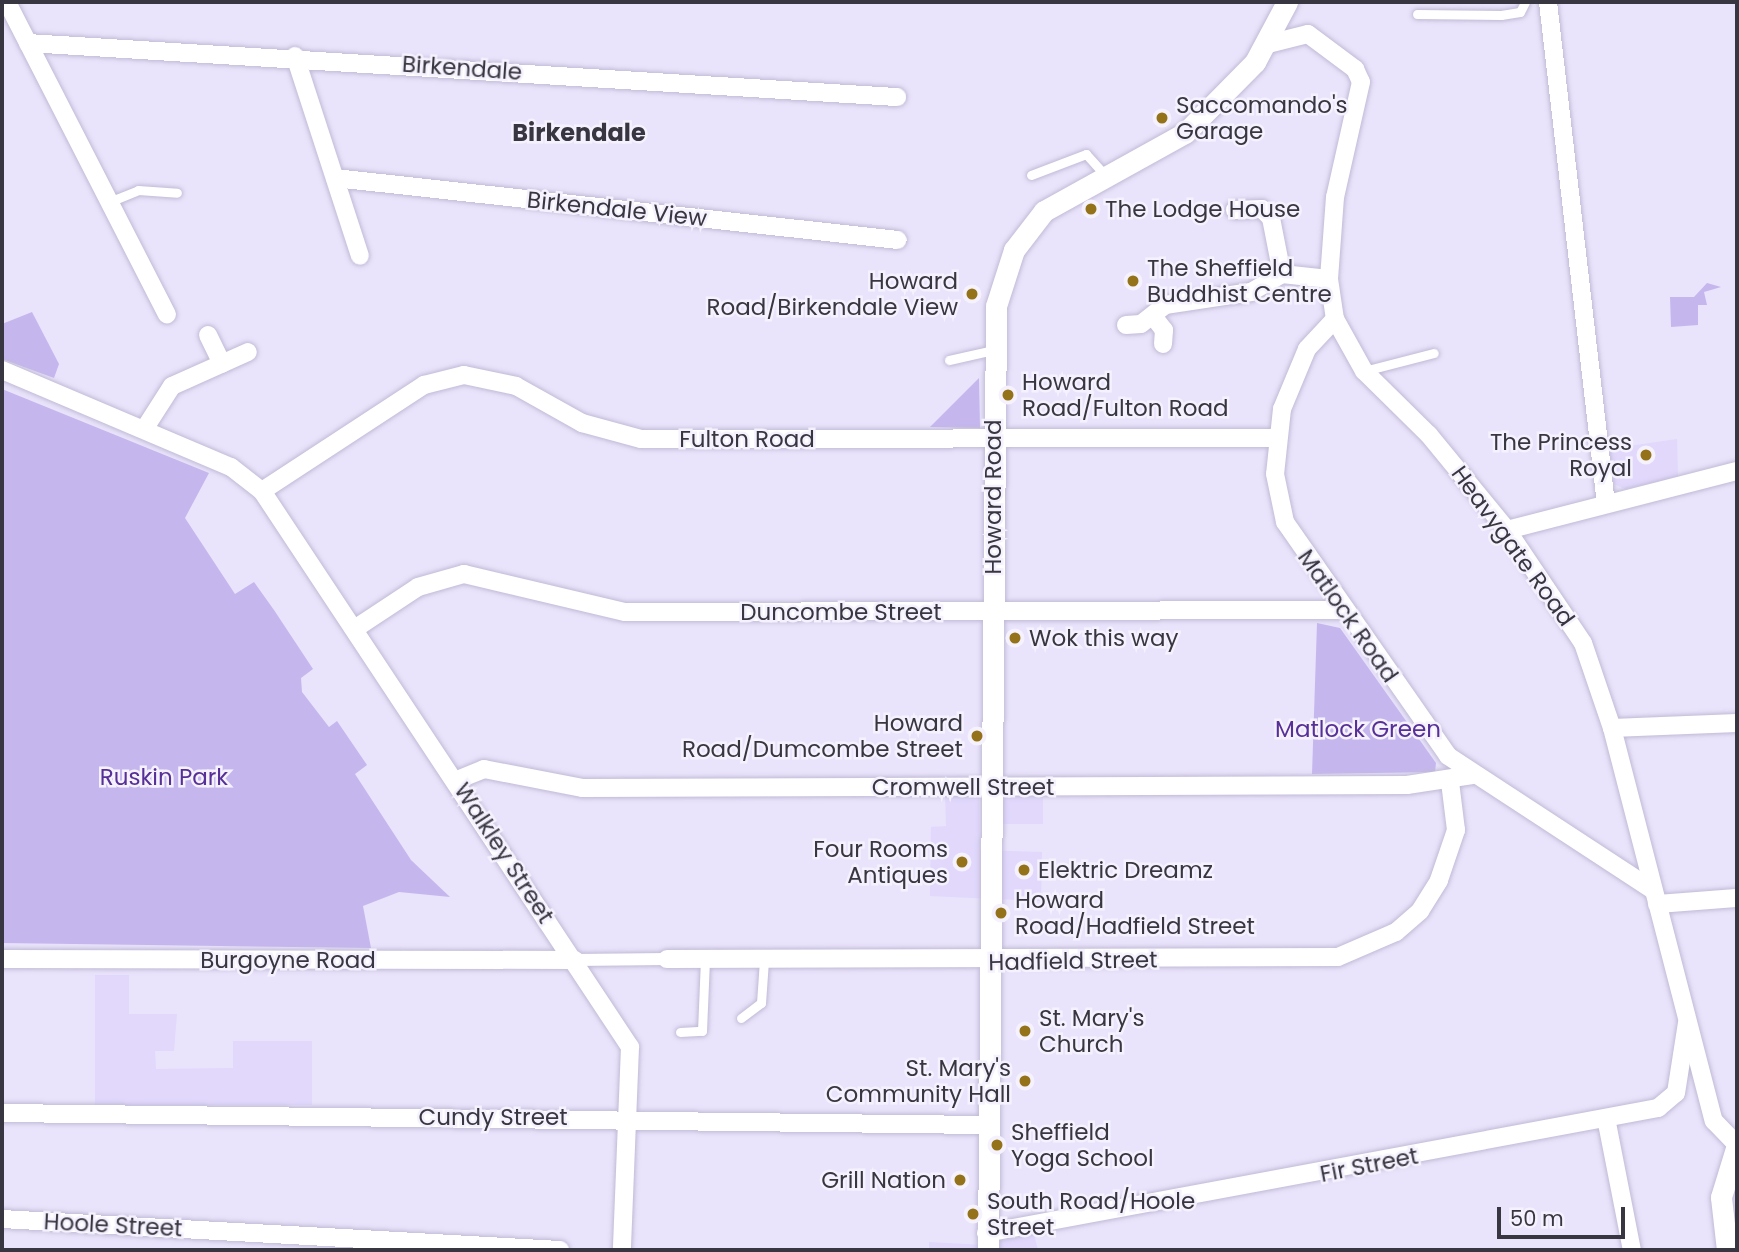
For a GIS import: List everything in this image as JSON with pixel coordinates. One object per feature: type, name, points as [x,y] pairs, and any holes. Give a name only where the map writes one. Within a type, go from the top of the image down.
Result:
[{"type":"street","points":[[7,2],[167,314]]},
{"type":"street","name":"Howard Road","points":[[987,1241],[985,1125],[993,614],[993,350],[1005,272],[1027,229],[1044,211],[1185,133],[1268,44],[1287,2]]},
{"type":"street","points":[[1548,2],[1606,504]]},
{"type":"street","name":"Heavygate Road","points":[[1268,44],[1308,34],[1328,46],[1355,69],[1363,94],[1335,197],[1329,279],[1335,319],[1364,370],[1429,435],[1507,530],[1564,609],[1612,728],[1714,1121],[1737,1145],[1721,1197],[1727,1250]]},
{"type":"street","name":"Birkendale","points":[[28,43],[295,56],[897,97]]},
{"type":"street","points":[[295,56],[360,256]]},
{"type":"street","name":"Birkendale View","points":[[335,177],[898,240]]},
{"type":"street","points":[[1235,210],[1262,209],[1271,218],[1282,274]]},
{"type":"street","points":[[1126,326],[1153,316],[1165,305],[1251,292],[1282,274],[1329,279]]},
{"type":"street","points":[[1153,316],[1164,330],[1163,344]]},
{"type":"street","name":"Matlock Road","points":[[1335,319],[1307,349],[1291,383],[1277,438],[1275,474],[1285,522],[1427,731],[1472,775],[1655,897]]},
{"type":"street","points":[[208,335],[222,364]]},
{"type":"street","points":[[145,428],[172,386],[248,352]]},
{"type":"street","name":"Walkley Street","points":[[2,370],[145,428],[231,467],[262,491],[457,780],[630,1047],[622,1250]]},
{"type":"street","name":"Fulton Road","points":[[262,491],[424,385],[464,375],[516,386],[591,426],[641,439],[993,441],[1277,438]]},
{"type":"street","points":[[1507,530],[1737,471]]},
{"type":"street","name":"Duncombe Street","points":[[356,628],[418,587],[464,574],[625,612],[993,614],[1346,610]]},
{"type":"street","points":[[1612,728],[1737,723]]},
{"type":"street","name":"Cromwell Street","points":[[457,780],[484,769],[583,788],[1450,782],[1472,775]]},
{"type":"street","name":"Hadfield Street","points":[[575,960],[987,962],[1313,958],[1367,948],[1420,911],[1439,880],[1456,830],[1450,782]]},
{"type":"street","points":[[1655,897],[1737,898]]},
{"type":"street","name":"Burgoyne Road","points":[[2,959],[575,960]]},
{"type":"street","name":"Fir Street","points":[[987,1241],[1606,1118],[1669,1101],[1687,1023]]},
{"type":"street","name":"Cundy Street","points":[[2,1113],[628,1118],[860,1116],[985,1125]]},
{"type":"street","points":[[1606,1118],[1632,1250]]},
{"type":"street","name":"Hoole Street","points":[[2,1219],[560,1250]]},
{"type":"lane","points":[[1417,14],[1501,15],[1520,12],[1525,2]]},
{"type":"lane","points":[[1031,175],[1086,154],[1106,176]]},
{"type":"lane","points":[[108,202],[138,190],[177,193]]},
{"type":"lane","points":[[949,360],[993,350]]},
{"type":"lane","points":[[1364,370],[1434,354]]},
{"type":"lane","points":[[680,1032],[702,1031],[705,959]]},
{"type":"lane","points":[[741,1018],[761,1003],[764,960]]},
{"type":"shaded area","points":[[1677,439],[1678,477],[1625,489],[1614,484],[1609,449]]},
{"type":"shaded area","points":[[945,792],[979,796],[980,850],[1042,852],[1041,901],[930,896],[931,827],[946,826]]},
{"type":"shaded area","points":[[994,795],[1043,795],[1043,824],[994,824]]},
{"type":"shaded area","points":[[95,975],[129,975],[129,1014],[177,1014],[174,1051],[155,1051],[156,1069],[233,1068],[233,1041],[312,1041],[312,1105],[95,1105]]},
{"type":"shaded area","points":[[1034,1234],[1038,1250],[929,1250],[929,1242],[983,1245]]},
{"type":"green space","points":[[1707,283],[1721,287],[1704,292],[1707,305],[1698,305],[1698,325],[1671,327],[1670,297],[1694,297]]},
{"type":"green space","points":[[32,312],[59,364],[54,378],[2,359],[2,324]]},
{"type":"green space","points":[[979,378],[980,428],[930,427]]},
{"type":"green space","name":"Ruskin Park","points":[[2,389],[209,473],[185,518],[235,594],[254,582],[274,610],[313,669],[301,678],[302,692],[329,727],[337,721],[367,765],[355,774],[411,860],[450,897],[399,892],[363,906],[371,948],[2,943]]},
{"type":"green space","name":"Matlock Green","points":[[1317,623],[1340,628],[1436,763],[1435,772],[1312,774]]},
{"type":"place","name":"Saccomando's Garage","points":[[1162,118]]},
{"type":"place","name":"The Lodge House","points":[[1091,209]]},
{"type":"place","name":"The Sheffield Buddhist Centre","points":[[1133,281]]},
{"type":"place","name":"Howard Road/Birkendale View","points":[[972,294]]},
{"type":"place","name":"Howard Road/Fulton Road","points":[[1008,395]]},
{"type":"place","name":"The Princess Royal","points":[[1646,455]]},
{"type":"place","name":"Wok this way","points":[[1015,638]]},
{"type":"place","name":"Howard Road/Dumcombe Street","points":[[977,736]]},
{"type":"place","name":"Four Rooms Antiques","points":[[962,862]]},
{"type":"place","name":"Elektric Dreamz","points":[[1024,870]]},
{"type":"place","name":"Howard Road/Hadfield Street","points":[[1001,913]]},
{"type":"place","name":"St. Mary's Church","points":[[1025,1031]]},
{"type":"place","name":"St. Mary's Community Hall","points":[[1025,1081]]},
{"type":"place","name":"Sheffield Yoga School","points":[[997,1145]]},
{"type":"place","name":"Grill Nation","points":[[960,1180]]},
{"type":"place","name":"South Road/Hoole Street","points":[[973,1214]]},
{"type":"district","name":"Birkendale","points":[[579,133]]}]
